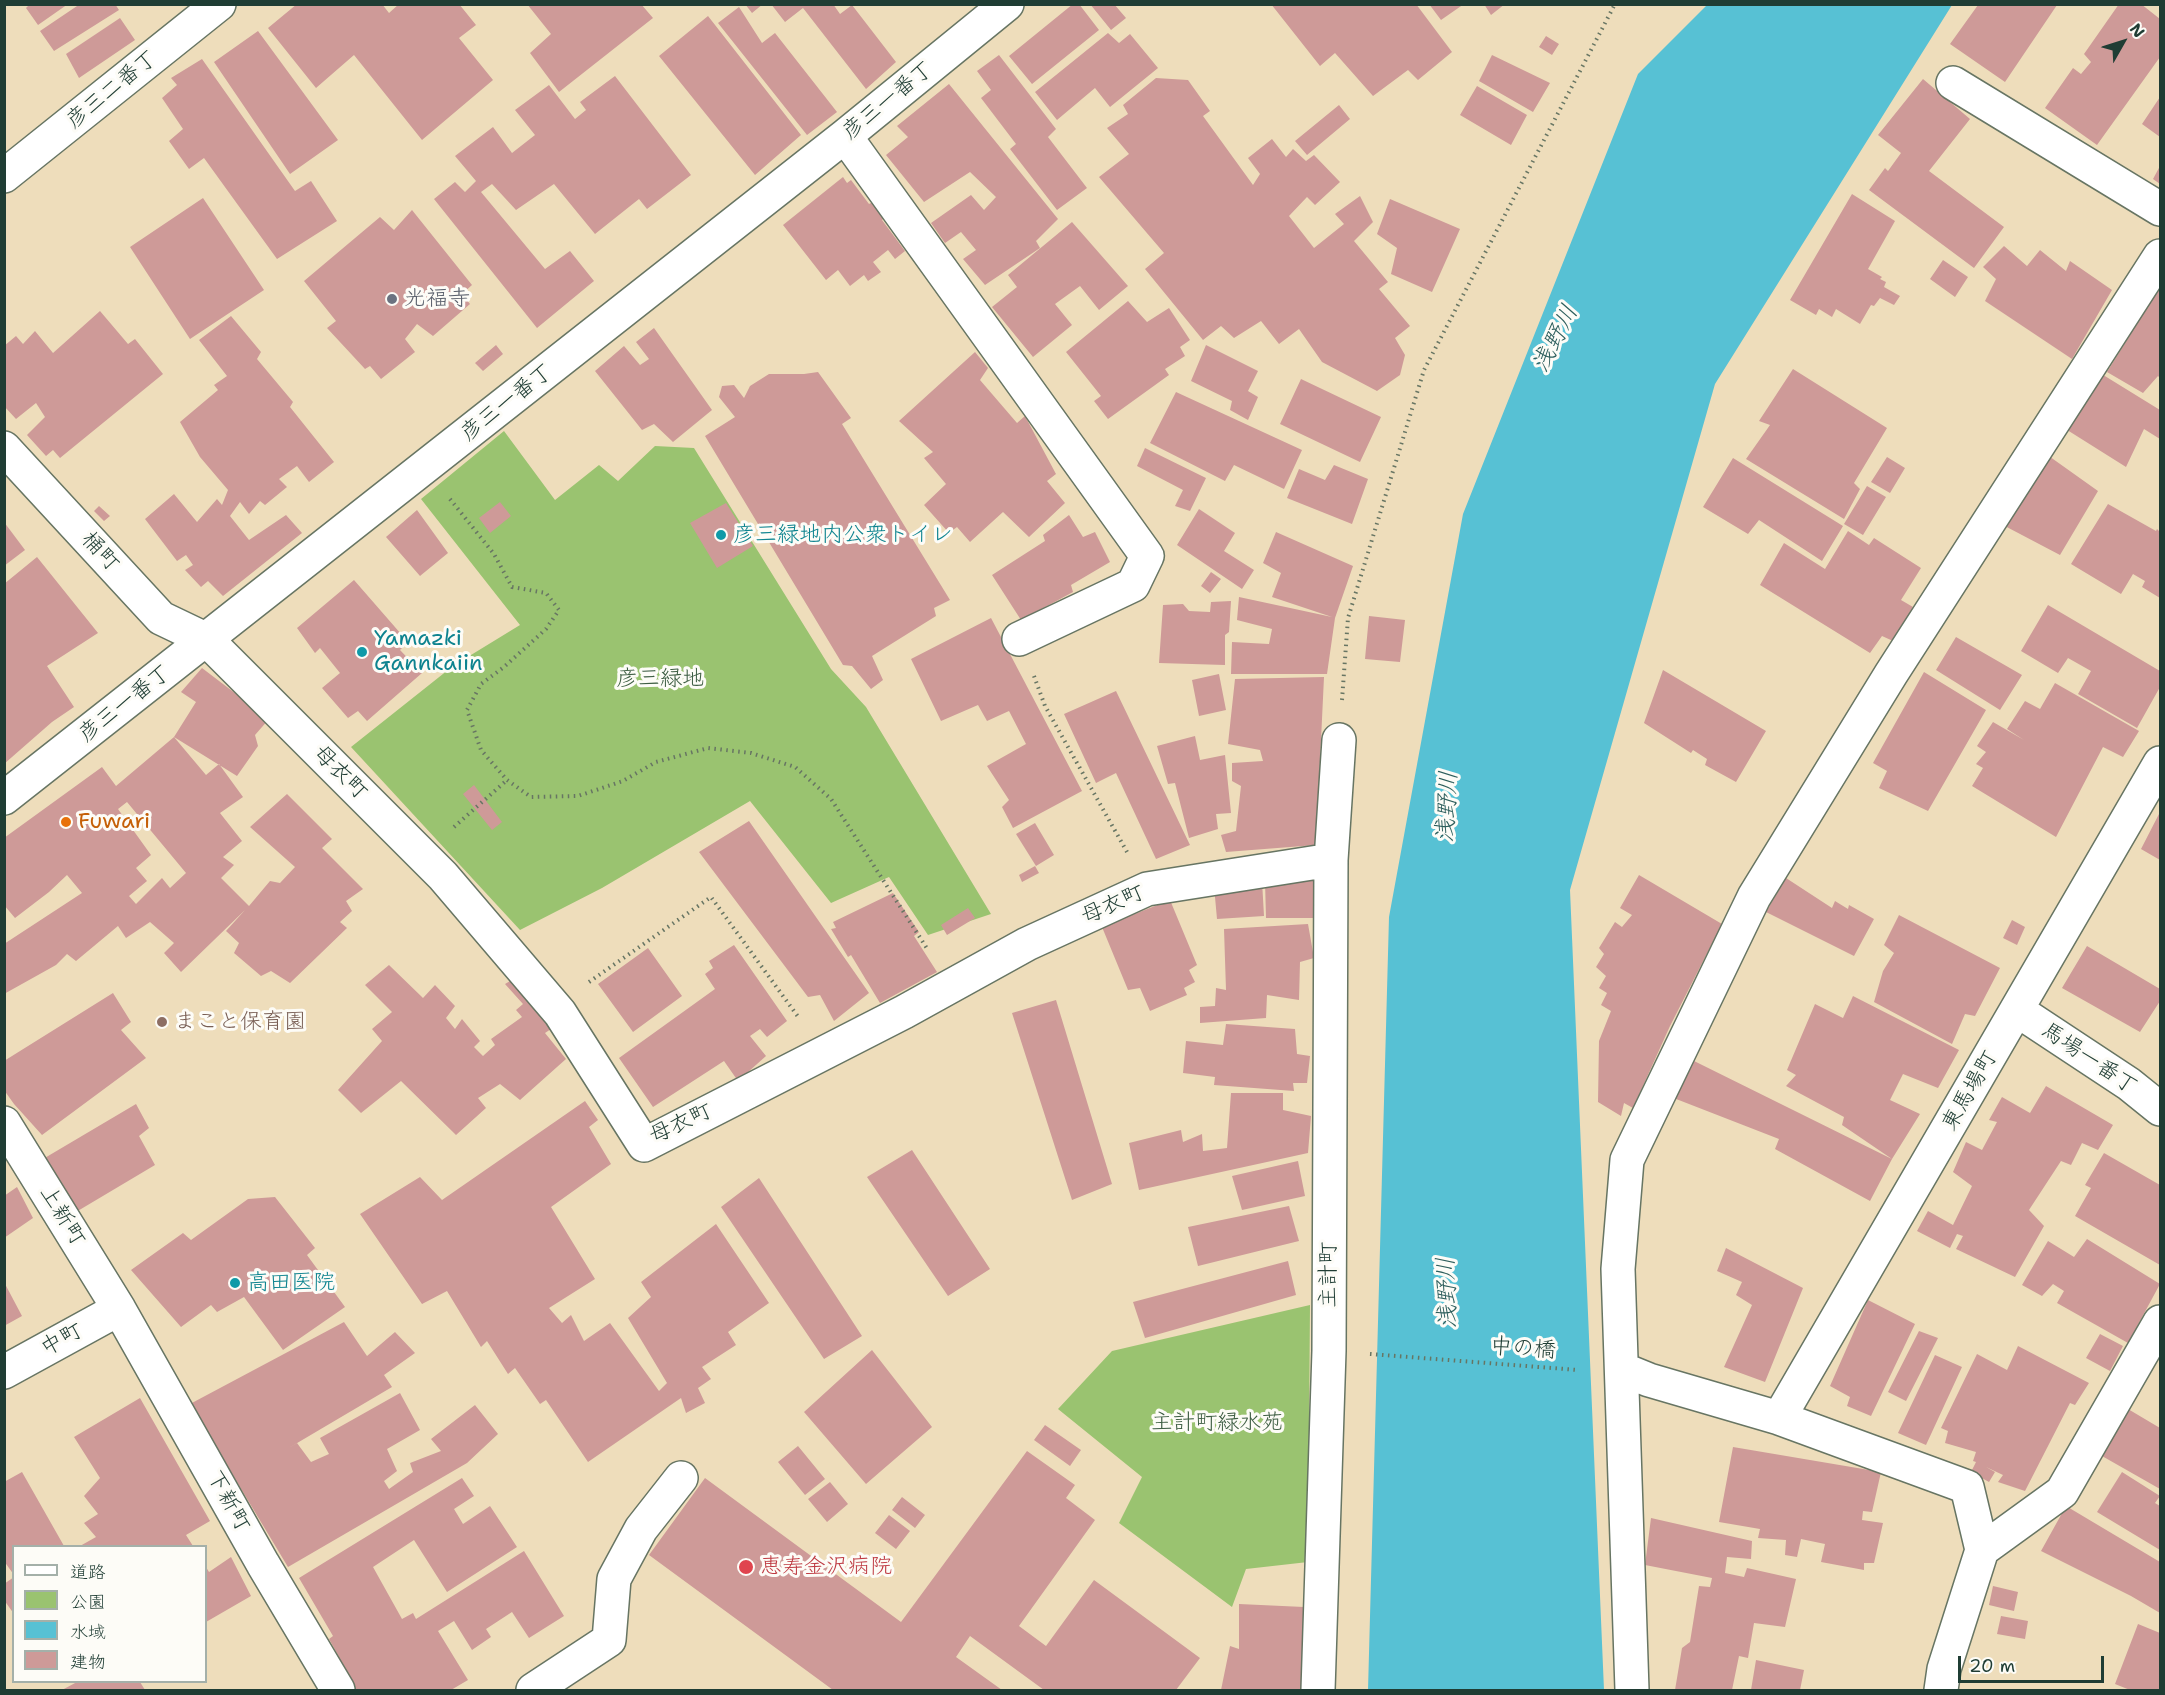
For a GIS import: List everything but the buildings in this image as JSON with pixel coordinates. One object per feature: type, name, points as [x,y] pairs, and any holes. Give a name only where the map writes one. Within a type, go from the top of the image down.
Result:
[{"type":"street","name":"彦三二番丁","points":[[4,176],[219,4]]},
{"type":"street","name":"彦三一番丁","points":[[4,798],[845,136],[1007,4]]},
{"type":"street","points":[[1953,83],[2160,209]]},
{"type":"street","points":[[845,136],[1147,556],[1133,585],[1019,639]]},
{"type":"street","points":[[1632,1690],[1618,1371],[1618,1269],[1627,1160],[1754,897],[1891,674],[2160,256]]},
{"type":"street","name":"桶町","points":[[4,448],[160,618],[207,640]]},
{"type":"street","name":"母衣町","points":[[207,640],[443,876],[554,1006],[644,1145],[825,1053],[1027,944],[1147,889],[1331,860]]},
{"type":"street","name":"主計町","points":[[1318,1690],[1329,1351],[1331,860],[1339,740]]},
{"type":"street","name":"東馬場町","points":[[1779,1418],[2160,763]]},
{"type":"street","name":"馬場一番丁","points":[[2017,1010],[2129,1084],[2160,1109]]},
{"type":"street","name":"上新町","points":[[4,1123],[119,1309]]},
{"type":"street","name":"中町","points":[[4,1372],[119,1309]]},
{"type":"street","name":"下新町","points":[[119,1309],[338,1690]]},
{"type":"street","points":[[1982,1550],[2062,1492],[2160,1322]]},
{"type":"street","points":[[1618,1371],[1779,1418],[1967,1487],[1982,1550],[1944,1669],[1941,1690]]},
{"type":"street","points":[[533,1690],[609,1640],[614,1580],[640,1529],[681,1478]]},
{"type":"path","points":[[1339,740],[1348,618],[1424,370],[1615,4]]},
{"type":"path","points":[[425,468],[494,554],[513,587],[546,593],[559,610],[546,629],[504,667],[481,684],[467,710],[481,750],[507,780],[531,797],[578,796],[623,781],[656,762],[708,748],[751,753],[795,767],[831,799],[951,986]]},
{"type":"path","points":[[1019,639],[1046,706],[1147,889]]},
{"type":"path","points":[[422,855],[507,780]]},
{"type":"path","points":[[554,1006],[711,897],[825,1053]]},
{"type":"path","name":"中の橋","points":[[1392,1356],[1618,1371]]},
{"type":"green space","name":"彦三緑地","points":[[504,431],[555,500],[599,465],[618,481],[655,446],[694,448],[831,669],[866,707],[991,914],[928,935],[889,877],[831,903],[750,801],[602,888],[520,930],[351,747],[453,666],[520,625],[421,499]]},
{"type":"green space","name":"主計町緑水苑","points":[[1310,1305],[1308,1562],[1246,1569],[1232,1607],[1119,1523],[1142,1477],[1058,1409],[1112,1351]]},
{"type":"water","name":"浅野川","points":[[1707,5],[1952,5],[1715,384],[1570,890],[1604,1690],[1368,1690],[1389,917],[1463,514],[1638,74]]},
{"type":"place","name":"光福寺","points":[[392,299]]},
{"type":"place","name":"彦三緑地内公衆トイレ","points":[[721,535]]},
{"type":"place","name":"Yamazki Gannkaiin","points":[[362,652]]},
{"type":"place","name":"Fuwari","points":[[66,822]]},
{"type":"place","name":"まこと保育園","points":[[162,1022]]},
{"type":"place","name":"高田医院","points":[[235,1283]]},
{"type":"place","name":"恵寿金沢病院","points":[[746,1567]]}]
